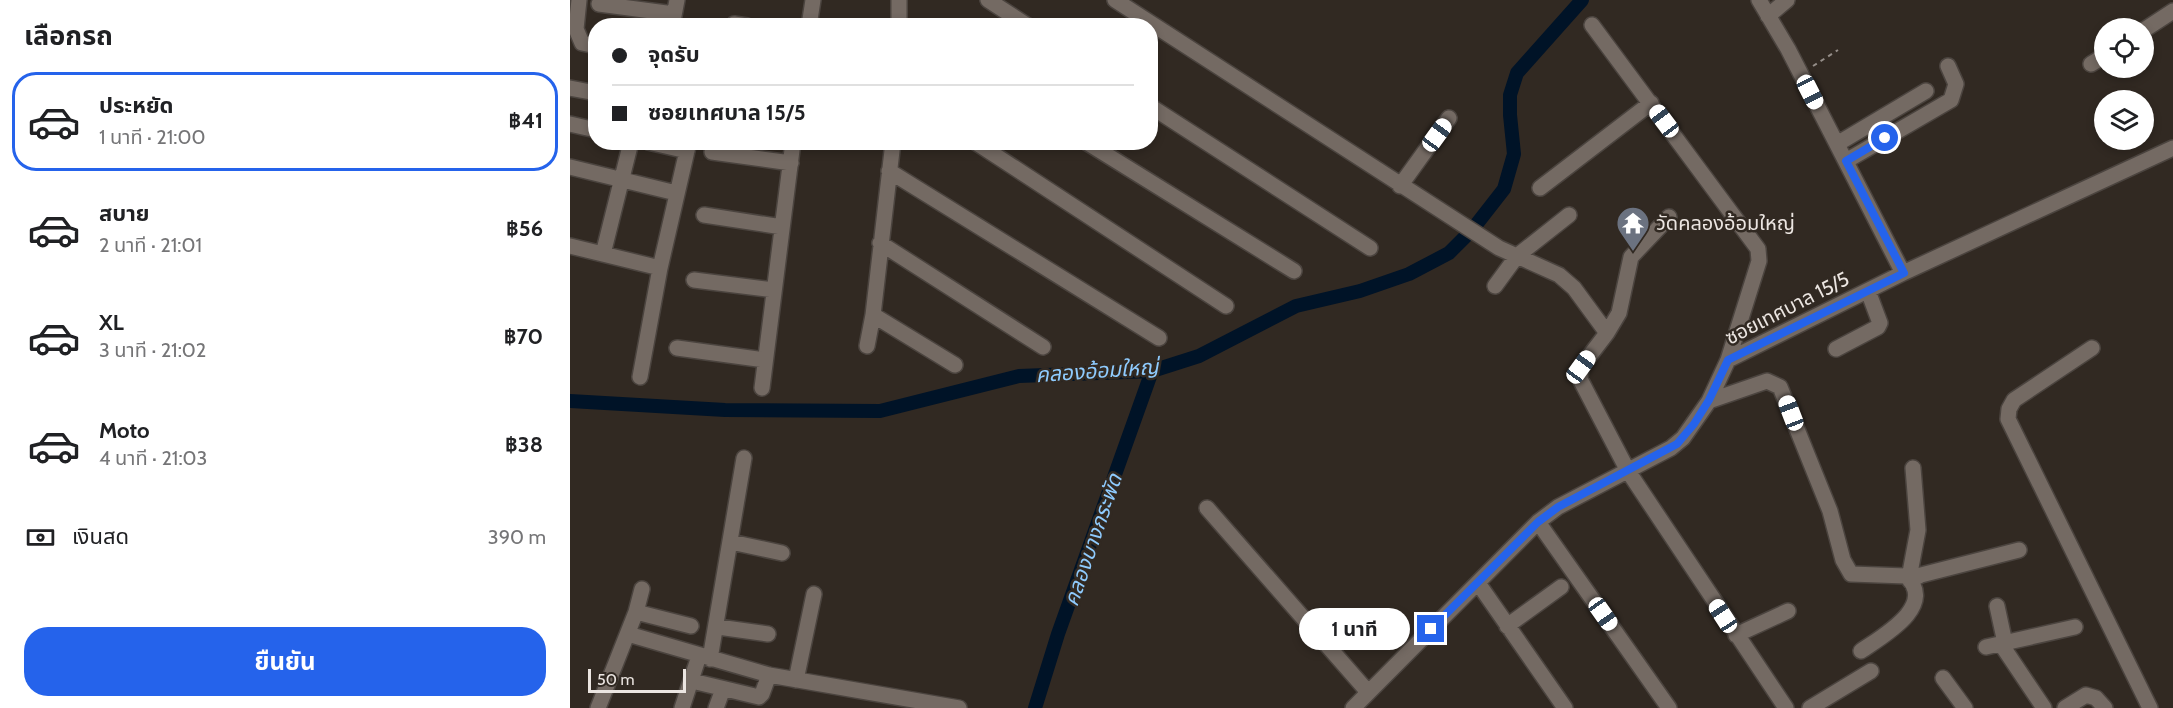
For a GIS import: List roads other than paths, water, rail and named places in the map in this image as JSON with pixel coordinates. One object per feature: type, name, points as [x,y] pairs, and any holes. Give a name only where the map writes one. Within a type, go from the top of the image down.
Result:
[{"type":"street","points":[[579,0],[573,15],[582,43],[588,44]]},
{"type":"street","points":[[810,18],[813,0]]},
{"type":"street","points":[[898,18],[899,0]]},
{"type":"street","points":[[988,0],[1016,18]]},
{"type":"street","points":[[1115,0],[1143,18]]},
{"type":"street","points":[[1759,0],[1801,74],[1904,273]]},
{"type":"street","points":[[1768,16],[1786,0]]},
{"type":"street","points":[[599,4],[674,13]]},
{"type":"street","points":[[2154,24],[2173,12]]},
{"type":"street","points":[[1592,25],[1758,249],[1759,261],[1728,360]]},
{"type":"street","points":[[1158,28],[1400,186],[1486,239],[1559,275],[1574,288],[1607,333]]},
{"type":"street","points":[[1846,161],[1951,100],[1956,84],[1948,66]]},
{"type":"street","points":[[570,88],[588,91]]},
{"type":"street","points":[[1837,144],[1926,91]]},
{"type":"street","points":[[1540,188],[1651,103]]},
{"type":"street","points":[[1158,111],[1370,248]]},
{"type":"street","points":[[1400,186],[1449,118]]},
{"type":"street","points":[[570,124],[588,128]]},
{"type":"street","name":"ซอยเทศบาล 15/5","points":[[1353,708],[1538,522],[1566,503],[1677,444],[1694,424],[1709,400],[1728,360],[1904,273],[2173,148]]},
{"type":"street","points":[[603,254],[629,150]]},
{"type":"street","points":[[640,377],[660,268],[687,150]]},
{"type":"street","points":[[762,388],[793,150]]},
{"type":"street","points":[[867,346],[873,315],[892,150]]},
{"type":"street","points":[[987,150],[1226,306]]},
{"type":"street","points":[[1099,150],[1294,272]]},
{"type":"street","points":[[712,152],[791,163]]},
{"type":"street","points":[[570,167],[676,193]]},
{"type":"street","points":[[889,171],[1159,338]]},
{"type":"street","points":[[704,215],[782,227]]},
{"type":"street","points":[[1495,286],[1517,256],[1569,215]]},
{"type":"street","points":[[1669,217],[1631,256],[1618,313],[1607,333],[1581,367],[1580,379],[1628,471],[1786,708]]},
{"type":"street","points":[[880,243],[1043,347]]},
{"type":"street","points":[[570,246],[660,268]]},
{"type":"street","points":[[694,280],[774,290]]},
{"type":"street","points":[[1836,349],[1878,327],[1880,323],[1868,291]]},
{"type":"street","points":[[873,315],[955,365]]},
{"type":"street","points":[[677,348],[765,360]]},
{"type":"street","points":[[2092,348],[2014,400],[2009,409],[2008,419],[2150,708]]},
{"type":"street","points":[[1709,400],[1767,381],[1780,387],[1830,511],[1843,560],[1854,576],[1910,579],[2019,550]]},
{"type":"street","points":[[682,708],[692,681],[718,627],[744,458]]},
{"type":"street","points":[[1861,651],[1905,620],[1914,601],[1910,579],[1918,530],[1914,468]]},
{"type":"street","points":[[1208,508],[1368,692]]},
{"type":"street","points":[[1538,522],[1669,708]]},
{"type":"street","points":[[731,542],[782,553]]},
{"type":"street","points":[[1478,583],[1565,708]]},
{"type":"street","points":[[1507,626],[1561,587]]},
{"type":"street","points":[[603,707],[642,589]]},
{"type":"street","points":[[796,680],[814,594]]},
{"type":"street","points":[[1997,606],[1998,645],[2044,708]]},
{"type":"street","points":[[1736,635],[1788,611]]},
{"type":"street","points":[[636,612],[691,626]]},
{"type":"street","points":[[718,627],[768,634]]},
{"type":"street","points":[[1998,645],[2075,627]]},
{"type":"street","points":[[628,634],[769,675],[958,708]]},
{"type":"street","points":[[1810,708],[1871,671]]},
{"type":"street","points":[[692,681],[759,697],[769,675]]},
{"type":"street","points":[[1943,678],[1965,708]]},
{"type":"street","points":[[716,708],[723,689]]},
{"type":"street","points":[[2065,708],[2086,695],[2096,698],[2105,708]]},
{"type":"waterway","name":"คลองอ้อมใหญ่","points":[[570,401],[725,410],[880,411],[1019,376],[1152,371],[1199,356],[1296,306],[1360,291],[1409,274],[1449,253],[1472,230],[1504,189],[1514,154],[1510,95],[1517,73],[1582,0]]},
{"type":"waterway","name":"คลองบางกระพัด","points":[[1035,708],[1058,634],[1152,371]]},
{"type":"place","name":"วัดคลองอ้อมใหญ่","points":[[1633,252]]}]
